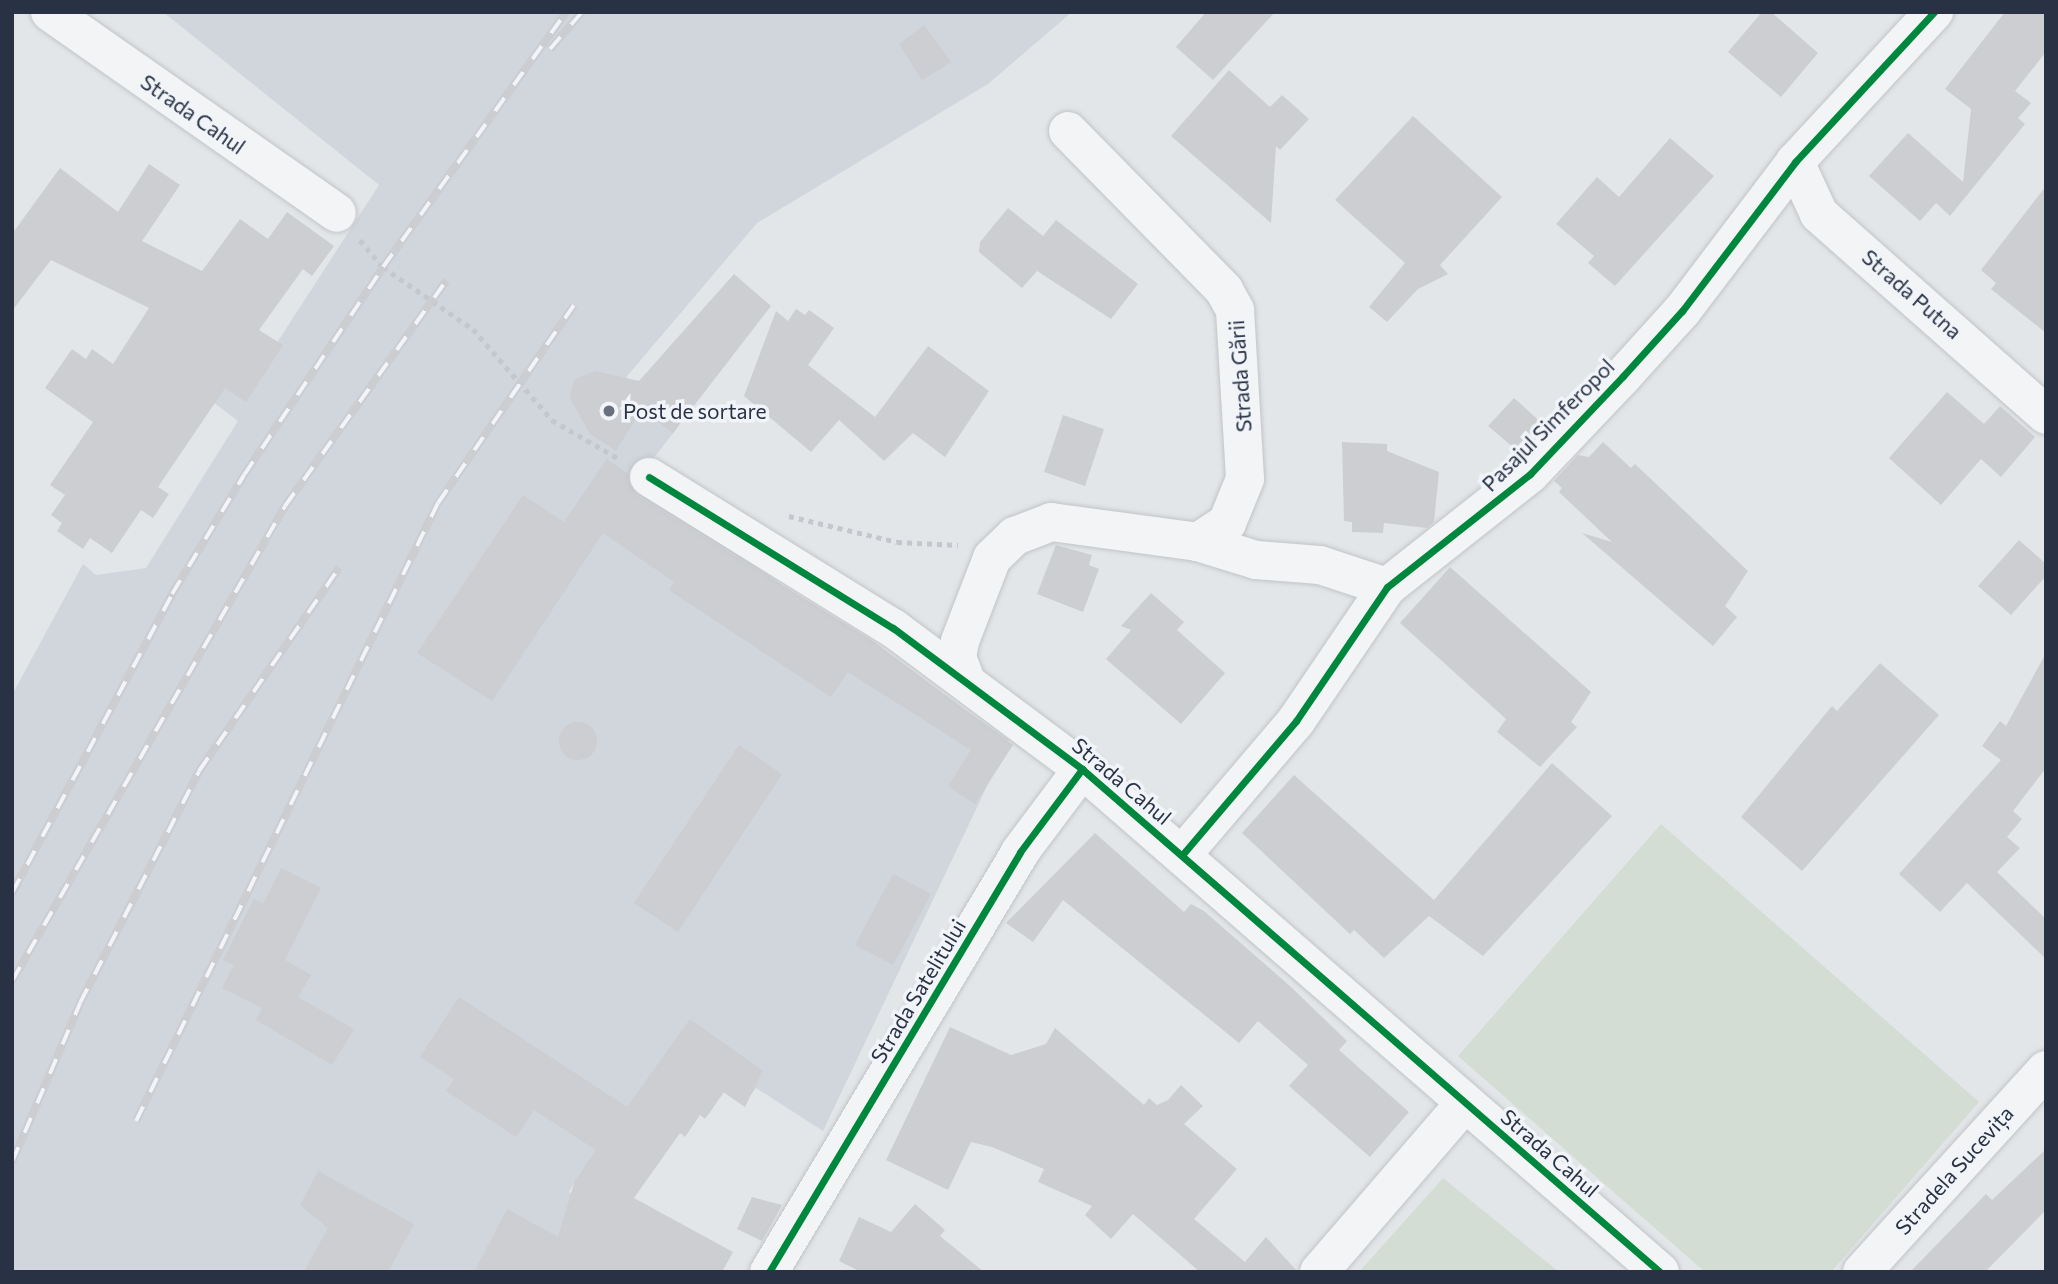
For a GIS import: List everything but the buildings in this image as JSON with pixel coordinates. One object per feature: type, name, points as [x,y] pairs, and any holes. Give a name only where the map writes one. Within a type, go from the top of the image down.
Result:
[{"type":"street","name":"Strada Cahul","points":[[50,12],[337,213]]},
{"type":"street","name":"Pasajul Simferopol","points":[[1182,855],[1304,710],[1387,587],[1530,474],[1682,311],[1795,162],[1934,12]]},
{"type":"street","name":"Strada Gării","points":[[1068,131],[1224,290],[1235,310],[1245,479],[1227,523],[1198,542]]},
{"type":"street","name":"Strada Putna","points":[[1795,162],[1819,214],[2046,415]]},
{"type":"street","name":"Strada Cahul","points":[[649,477],[965,678],[1082,769],[1660,1272]]},
{"type":"street","points":[[965,678],[957,657],[966,620],[987,569],[1005,544],[1051,522],[1198,542],[1242,557],[1320,565],[1387,587]]},
{"type":"street","name":"Strada Satelitului","points":[[769,1272],[1020,852],[1082,769]]},
{"type":"street","name":"Stradela Sucevița","points":[[1862,1272],[2046,1070]]},
{"type":"street","points":[[1319,1272],[1465,1103]]},
{"type":"path","points":[[337,213],[383,267],[473,329],[552,419],[649,477]]},
{"type":"path","points":[[724,524],[778,513],[897,542],[1005,544]]},
{"type":"shaded area","points":[[163,12],[1072,12],[988,84],[757,223],[623,381],[678,427],[634,483],[1009,740],[823,1131],[756,1088],[742,1105],[723,1092],[709,1114],[675,1090],[580,1172],[569,1192],[598,1212],[570,1272],[12,1272],[12,695],[83,564],[96,575],[146,568],[238,421],[189,384],[269,355],[379,185]]},
{"type":"shaded area","points":[[1661,824],[1979,1102],[1831,1272],[1705,1272],[1458,1056]]},
{"type":"shaded area","points":[[1443,1178],[1559,1272],[1359,1272]]},
{"type":"railway","points":[[12,893],[172,594],[244,475],[383,267],[566,12]]},
{"type":"railway","points":[[550,49],[582,12]]},
{"type":"railway","points":[[12,981],[285,506],[446,281]]},
{"type":"railway","points":[[136,1121],[438,503],[574,305]]},
{"type":"railway","points":[[12,1162],[80,1003],[199,771],[339,568]]},
{"type":"cycle path","points":[[1182,855],[1296,721],[1387,587],[1530,474],[1682,311],[1795,162],[1934,12]]},
{"type":"cycle path","points":[[649,477],[893,628],[1082,769],[1660,1272]]},
{"type":"cycle path","points":[[769,1272],[1020,852],[1082,769]]},
{"type":"place","name":"Post de sortare","points":[[609,411]]}]
